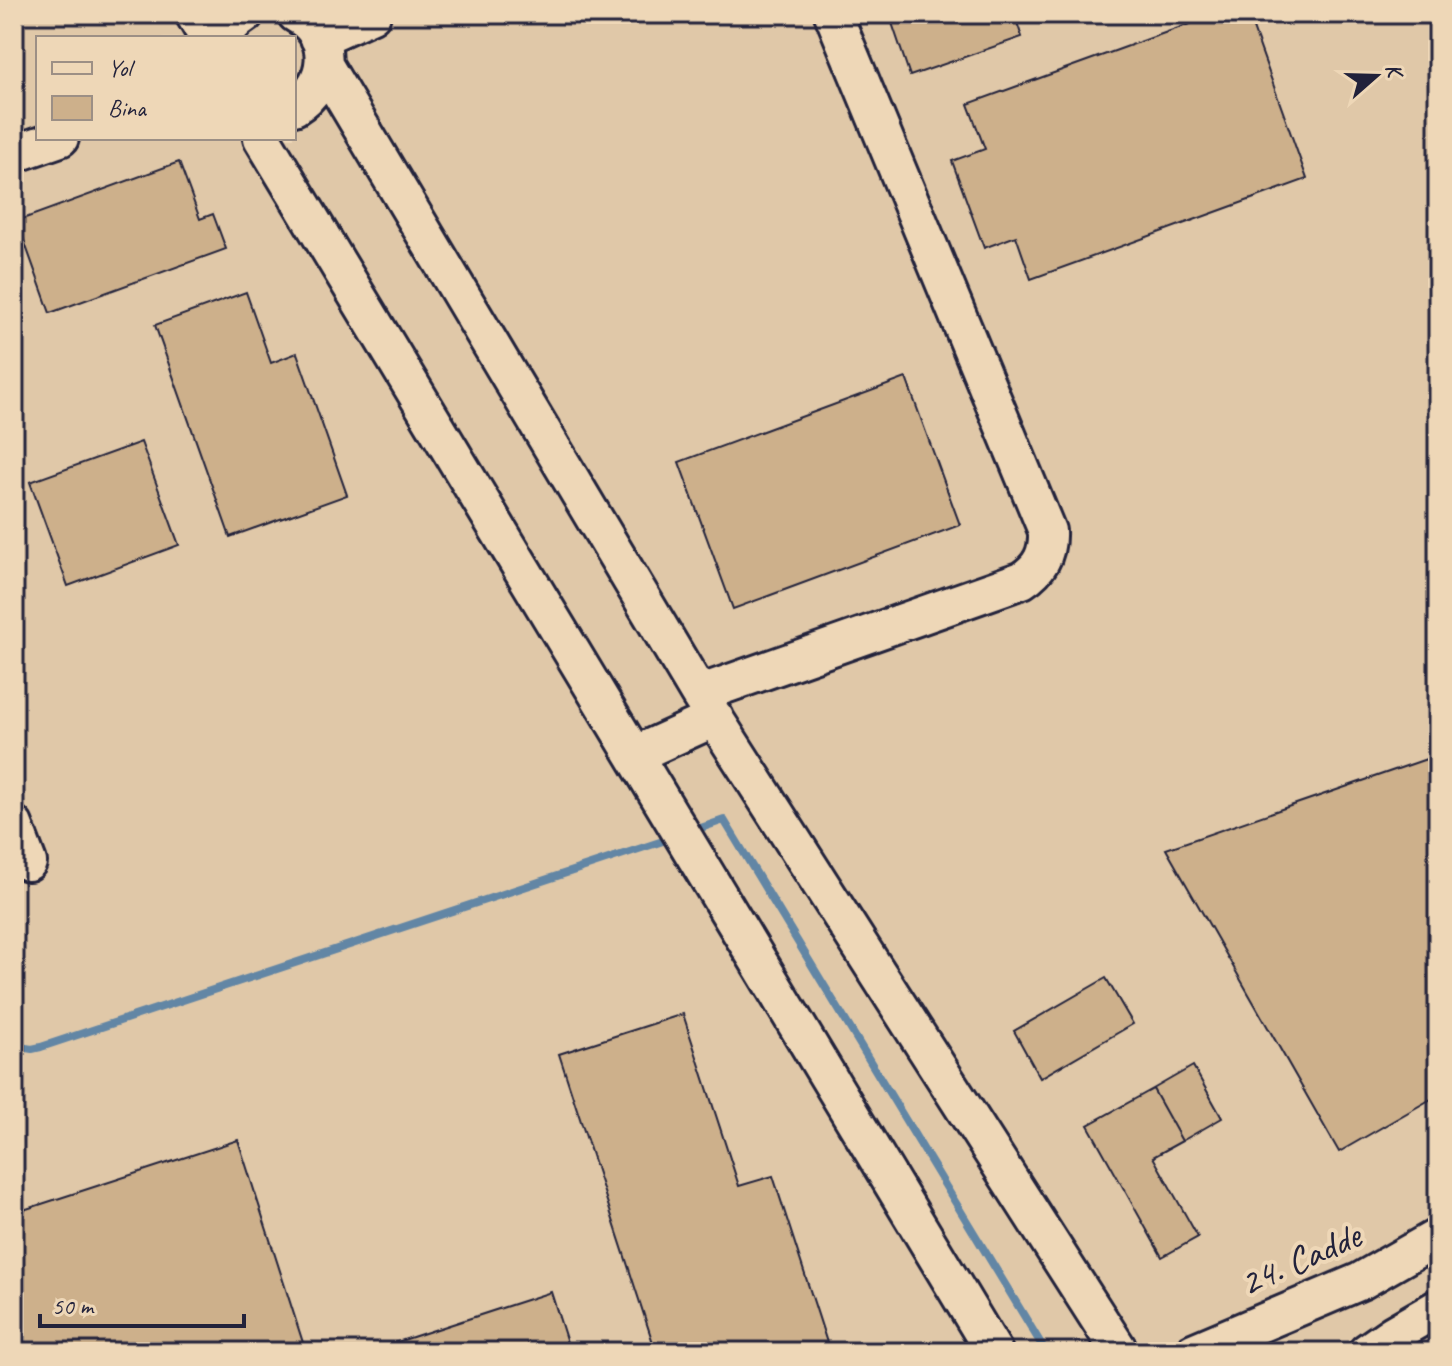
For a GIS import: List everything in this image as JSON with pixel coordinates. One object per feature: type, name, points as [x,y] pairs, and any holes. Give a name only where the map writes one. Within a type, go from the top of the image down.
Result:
[{"type":"street","points":[[194,14],[207,36]]},
{"type":"street","points":[[224,36],[245,14]]},
{"type":"street","points":[[313,39],[372,14]]},
{"type":"street","points":[[634,755],[707,706],[1022,580],[1032,573],[1046,554],[1047,531],[833,14]]},
{"type":"street","points":[[296,106],[305,100],[321,78],[313,39]]},
{"type":"street","points":[[313,39],[707,706],[1120,1352]]},
{"type":"street","points":[[14,154],[54,140]]},
{"type":"street","points":[[263,140],[994,1352]]},
{"type":"street","points":[[14,825],[28,862]]},
{"type":"street","name":"24. Cadde","points":[[1193,1352],[1361,1281],[1438,1237]]},
{"type":"street","points":[[1367,1352],[1438,1308]]},
{"type":"shaded area","points":[[14,14],[1438,14],[1438,1352],[14,1352]]},
{"type":"building","points":[[889,14],[1014,14],[1022,37],[910,76]]},
{"type":"building","points":[[1217,14],[1248,14],[1307,179],[1031,279],[1016,236],[984,248],[952,161],[985,149],[968,104]]},
{"type":"building","points":[[179,162],[200,219],[213,214],[226,249],[50,313],[17,221]]},
{"type":"building","points":[[246,292],[271,363],[297,353],[347,495],[230,537],[155,325]]},
{"type":"building","points":[[906,378],[960,525],[733,609],[679,462]]},
{"type":"building","points":[[141,442],[179,545],[68,586],[30,482]]},
{"type":"building","points":[[1438,755],[1438,1095],[1339,1152],[1166,849]]},
{"type":"building","points":[[1106,978],[1133,1024],[1040,1078],[1014,1031]]},
{"type":"building","points":[[683,1014],[739,1186],[773,1176],[830,1352],[656,1352],[559,1054]]},
{"type":"building","points":[[1193,1066],[1222,1118],[1182,1141],[1153,1089]]},
{"type":"building","points":[[1153,1089],[1182,1141],[1153,1157],[1198,1237],[1162,1257],[1088,1125]]},
{"type":"building","points":[[238,1140],[306,1352],[14,1352],[14,1213]]},
{"type":"building","points":[[551,1292],[570,1352],[387,1352],[385,1346]]},
{"type":"waterway","points":[[692,831],[724,820],[1046,1352]]},
{"type":"waterway","points":[[14,1046],[41,1047],[672,838]]}]
